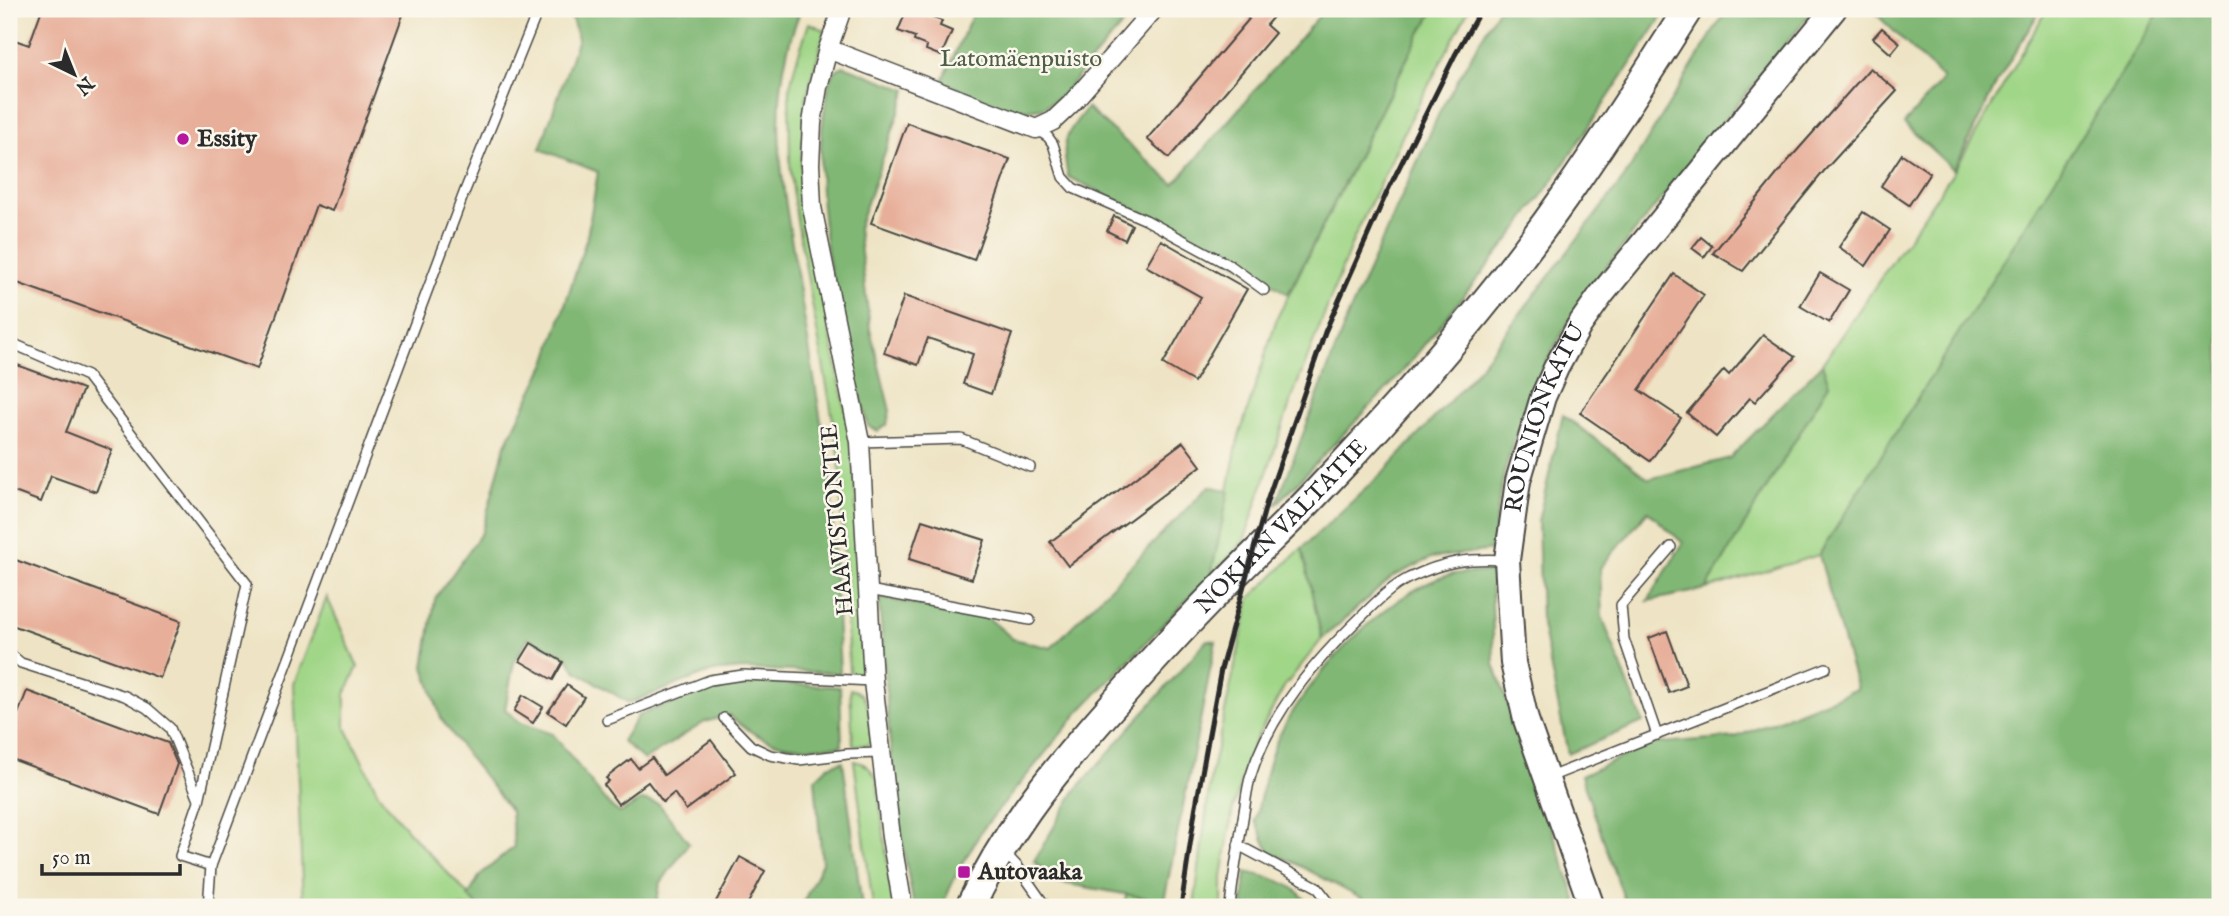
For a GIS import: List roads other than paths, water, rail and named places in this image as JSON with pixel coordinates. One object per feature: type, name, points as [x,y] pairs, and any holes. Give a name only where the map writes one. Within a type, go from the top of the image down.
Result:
[{"type":"main road","name":"NOKIAN VALTATIE","points":[[970,907],[1022,816],[1060,766],[1123,693],[1226,582],[1326,482],[1404,397],[1486,300],[1564,199],[1688,9]]},
{"type":"main road","name":"ROUNIONKATU","points":[[1592,907],[1526,720],[1513,663],[1507,559],[1518,481],[1543,397],[1579,326],[1601,295],[1834,9]]},
{"type":"street","name":"HAAVISTONTIE","points":[[842,9],[828,49],[812,123],[812,207],[860,442],[873,681],[891,837],[903,907]]},
{"type":"street","points":[[828,49],[1036,129],[1053,121],[1071,104],[1154,9]]},
{"type":"lane","points":[[208,907],[211,866],[460,205],[534,20],[535,9]]},
{"type":"lane","points":[[1036,129],[1053,144],[1063,177],[1073,188],[1158,227],[1231,266],[1264,290]]},
{"type":"lane","points":[[9,342],[88,376],[247,584],[199,801],[180,856],[211,866]]},
{"type":"lane","points":[[860,442],[961,439],[1030,467]]},
{"type":"lane","points":[[1657,735],[1624,639],[1621,605],[1671,547]]},
{"type":"lane","points":[[1230,907],[1250,776],[1267,736],[1288,701],[1344,633],[1379,599],[1406,580],[1439,566],[1472,558],[1507,559]]},
{"type":"lane","points":[[869,590],[1030,621]]},
{"type":"lane","points":[[9,653],[20,663],[125,696],[147,708],[170,728],[199,801]]},
{"type":"lane","points":[[1547,778],[1826,668]]},
{"type":"lane","points":[[607,720],[710,680],[743,675],[873,681]]},
{"type":"lane","points":[[724,718],[751,746],[770,755],[799,760],[880,753]]},
{"type":"lane","points":[[1238,845],[1317,887],[1330,907]]},
{"type":"lane","points":[[1001,849],[1018,867],[1046,907]]},
{"type":"railway","points":[[1181,907],[1195,811],[1221,669],[1267,501],[1325,332],[1387,192],[1455,55],[1481,9]]},
{"type":"place","name":"Essity","points":[[183,139]]},
{"type":"place","name":"Autovaaka","points":[[964,872]]},
{"type":"park label","name":"Latomäenpuisto","points":[[1021,59]]}]
